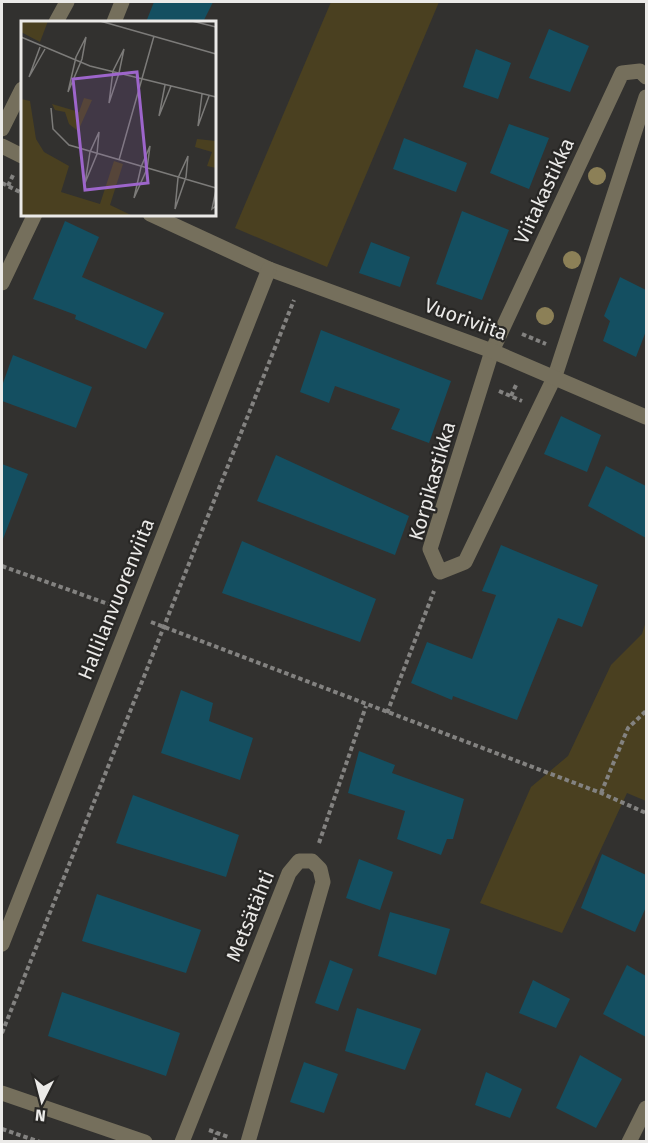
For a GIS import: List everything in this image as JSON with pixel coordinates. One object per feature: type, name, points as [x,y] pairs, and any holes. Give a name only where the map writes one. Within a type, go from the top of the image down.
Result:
[{"type":"street","points":[[57,21],[67,2]]},
{"type":"street","points":[[114,21],[122,2]]},
{"type":"street","name":"Viitakastikka","points":[[492,351],[622,72],[640,71],[646,77]]},
{"type":"street","points":[[2,129],[21,90]]},
{"type":"street","points":[[441,572],[465,562],[555,376],[646,97]]},
{"type":"street","points":[[2,146],[21,156]]},
{"type":"street","points":[[2,283],[34,216]]},
{"type":"street","name":"Vuoriviita","points":[[154,216],[268,269],[492,351],[555,376],[646,417]]},
{"type":"street","name":"Hallilanvuorenviita","points":[[2,944],[268,269]]},
{"type":"street","name":"Korpikastikka","points":[[441,572],[430,549],[492,351]]},
{"type":"street","name":"Metsätähti","points":[[182,1142],[289,873],[299,861],[312,861]]},
{"type":"street","points":[[248,1142],[323,882],[320,869],[312,861]]},
{"type":"street","points":[[2,1093],[145,1142]]},
{"type":"street","points":[[629,1142],[646,1108]]},
{"type":"path","points":[[2,183],[21,192]]},
{"type":"path","points":[[2,1033],[301,282]]},
{"type":"path","points":[[504,327],[563,351]]},
{"type":"path","points":[[483,384],[539,409]]},
{"type":"path","points":[[2,566],[132,614],[387,714],[601,793],[646,813]]},
{"type":"path","points":[[387,714],[441,572]]},
{"type":"path","points":[[312,861],[366,705]]},
{"type":"path","points":[[601,793],[628,728],[646,711]]},
{"type":"path","points":[[190,1123],[240,1142]]},
{"type":"path","points":[[2,1129],[40,1142]]},
{"type":"path","points":[[214,1142],[217,1133]]},
{"type":"shaded area","points":[[331,2],[439,2],[327,267],[235,228]]},
{"type":"shaded area","points":[[646,621],[646,801],[627,793],[562,933],[480,903],[531,787],[568,756],[611,665],[642,634]]},
{"type":"building","points":[[154,2],[213,2],[204,21],[146,21]]},
{"type":"building","points":[[549,29],[589,46],[570,92],[529,78]]},
{"type":"building","points":[[476,49],[511,63],[498,99],[463,87]]},
{"type":"building","points":[[509,124],[549,138],[529,189],[490,173]]},
{"type":"building","points":[[404,138],[467,163],[456,192],[393,169]]},
{"type":"building","points":[[462,211],[509,230],[482,300],[436,284]]},
{"type":"building","points":[[65,221],[99,237],[82,277],[164,313],[146,349],[75,319],[76,315],[33,299]]},
{"type":"building","points":[[371,242],[410,257],[400,287],[359,273]]},
{"type":"building","points":[[620,277],[646,290],[646,331],[636,357],[603,341],[610,321],[604,316]]},
{"type":"building","points":[[321,330],[451,381],[429,443],[391,429],[400,409],[335,386],[329,403],[300,392]]},
{"type":"building","points":[[13,355],[92,387],[76,428],[2,401],[2,386]]},
{"type":"building","points":[[561,416],[601,435],[587,472],[544,454]]},
{"type":"building","points":[[276,455],[409,516],[395,555],[257,501]]},
{"type":"building","points":[[2,464],[28,474],[3,539],[2,539]]},
{"type":"building","points":[[606,466],[646,486],[646,538],[588,506]]},
{"type":"building","points":[[242,541],[376,599],[360,642],[222,593]]},
{"type":"building","points":[[501,545],[598,585],[582,627],[558,618],[517,720],[453,696],[452,700],[411,683],[427,642],[472,659],[496,595],[482,591]]},
{"type":"building","points":[[181,690],[213,703],[209,721],[253,738],[240,780],[161,753]]},
{"type":"building","points":[[359,751],[395,765],[392,773],[464,799],[453,839],[447,839],[441,855],[397,839],[405,811],[348,793]]},
{"type":"building","points":[[133,795],[239,835],[226,877],[116,843]]},
{"type":"building","points":[[602,854],[646,875],[646,907],[635,932],[581,908]]},
{"type":"building","points":[[359,859],[393,872],[380,910],[346,898]]},
{"type":"building","points":[[97,894],[201,930],[186,973],[82,941]]},
{"type":"building","points":[[390,912],[450,929],[436,975],[378,956]]},
{"type":"building","points":[[330,960],[353,969],[338,1011],[315,1003]]},
{"type":"building","points":[[627,965],[646,976],[646,1037],[603,1014]]},
{"type":"building","points":[[533,980],[570,999],[556,1028],[519,1013]]},
{"type":"building","points":[[62,992],[180,1033],[166,1076],[48,1036]]},
{"type":"building","points":[[357,1008],[421,1029],[405,1070],[345,1051]]},
{"type":"building","points":[[580,1055],[622,1079],[596,1128],[556,1108]]},
{"type":"building","points":[[304,1062],[338,1074],[324,1113],[290,1102]]},
{"type":"building","points":[[486,1072],[522,1089],[510,1118],[475,1105]]}]
